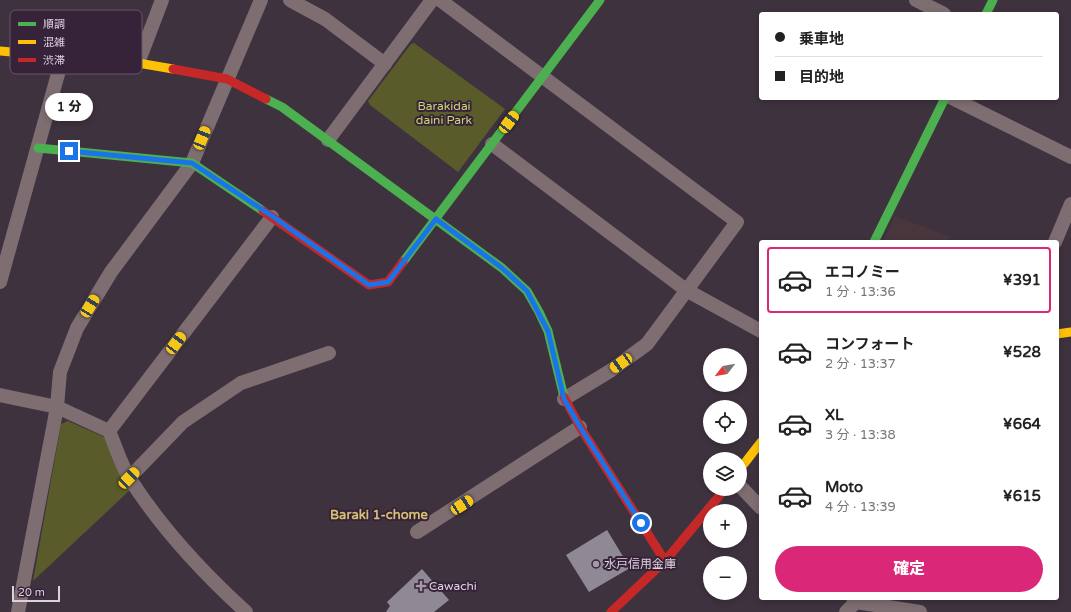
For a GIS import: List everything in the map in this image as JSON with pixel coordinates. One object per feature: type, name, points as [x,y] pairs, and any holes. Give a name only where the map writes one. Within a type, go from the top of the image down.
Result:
[{"type":"street","points":[[142,52],[162,0]]},
{"type":"street","points":[[18,612],[57,407],[60,372],[77,328],[111,272],[192,163],[261,0]]},
{"type":"street","points":[[290,0],[325,19],[385,64]]},
{"type":"street","points":[[328,140],[432,0]]},
{"type":"street","points":[[440,0],[737,222],[647,344],[610,371],[564,399]]},
{"type":"street","points":[[916,0],[940,12]]},
{"type":"street","points":[[987,12],[993,0]]},
{"type":"street","points":[[38,148],[192,163],[272,216],[369,285],[388,282],[543,76],[593,3]]},
{"type":"street","points":[[0,51],[10,52]]},
{"type":"street","points":[[142,64],[227,79],[282,107],[502,268],[527,291],[548,331],[564,399],[580,427],[665,561]]},
{"type":"street","points":[[0,282],[4,255],[38,148],[58,74]]},
{"type":"street","points":[[875,240],[944,100]]},
{"type":"street","points":[[956,100],[1071,157]]},
{"type":"street","points":[[492,144],[686,290],[759,330]]},
{"type":"street","points":[[1057,240],[1071,204]]},
{"type":"street","points":[[110,431],[272,216]]},
{"type":"street","points":[[1059,334],[1071,332]]},
{"type":"street","points":[[129,478],[183,422],[241,383],[329,353]]},
{"type":"street","points":[[0,395],[57,407],[110,431],[129,478],[174,539],[207,576],[246,612]]},
{"type":"street","points":[[417,532],[580,427]]},
{"type":"street","points":[[747,460],[759,445]]},
{"type":"street","points":[[747,493],[759,506]]},
{"type":"street","points":[[611,612],[665,561],[719,496]]},
{"type":"street","points":[[846,612],[855,600]]},
{"type":"street","points":[[861,600],[920,612]]},
{"type":"shaded area","points":[[895,216],[950,237],[949,240],[884,240]]},
{"type":"green space","name":"Barakidai daini Park","points":[[414,43],[505,109],[458,172],[370,105],[368,101],[411,44]]},
{"type":"green space","points":[[68,421],[104,437],[130,490],[33,581],[61,424]]},
{"type":"building","points":[[607,530],[630,568],[589,592],[566,555]]},
{"type":"building","name":"Cawachi","points":[[422,569],[449,600],[434,612],[386,612],[390,606],[387,602]]},
{"type":"traffic: fast","points":[[403,262],[600,0]]},
{"type":"traffic: fast","points":[[987,12],[993,0]]},
{"type":"traffic: fast","points":[[266,99],[282,107],[502,268],[527,291],[548,331],[564,397]]},
{"type":"traffic: fast","points":[[875,240],[944,100]]},
{"type":"traffic: fast","points":[[38,148],[192,163],[263,211]]},
{"type":"traffic: slow","points":[[0,51],[10,52]]},
{"type":"traffic: slow","points":[[142,64],[173,69]]},
{"type":"traffic: slow","points":[[1059,334],[1071,332]]},
{"type":"traffic: slow","points":[[747,460],[759,445]]},
{"type":"traffic: jam","points":[[173,69],[227,79],[266,99]]},
{"type":"traffic: jam","points":[[263,211],[369,285],[388,282],[403,262]]},
{"type":"traffic: jam","points":[[564,397],[580,427],[665,561]]},
{"type":"traffic: jam","points":[[611,612],[665,561],[719,496]]},
{"type":"place","name":"水戸信用金庫","points":[[596,564]]},
{"type":"place","name":"Cawachi","points":[[421,586]]},
{"type":"district","name":"Baraki 1-chome","points":[[379,515]]},
{"type":"route","points":[[69,151],[192,163],[272,216],[369,285],[388,282],[436,219],[502,268],[527,291],[540,312],[548,331],[564,399],[641,523]]}]
